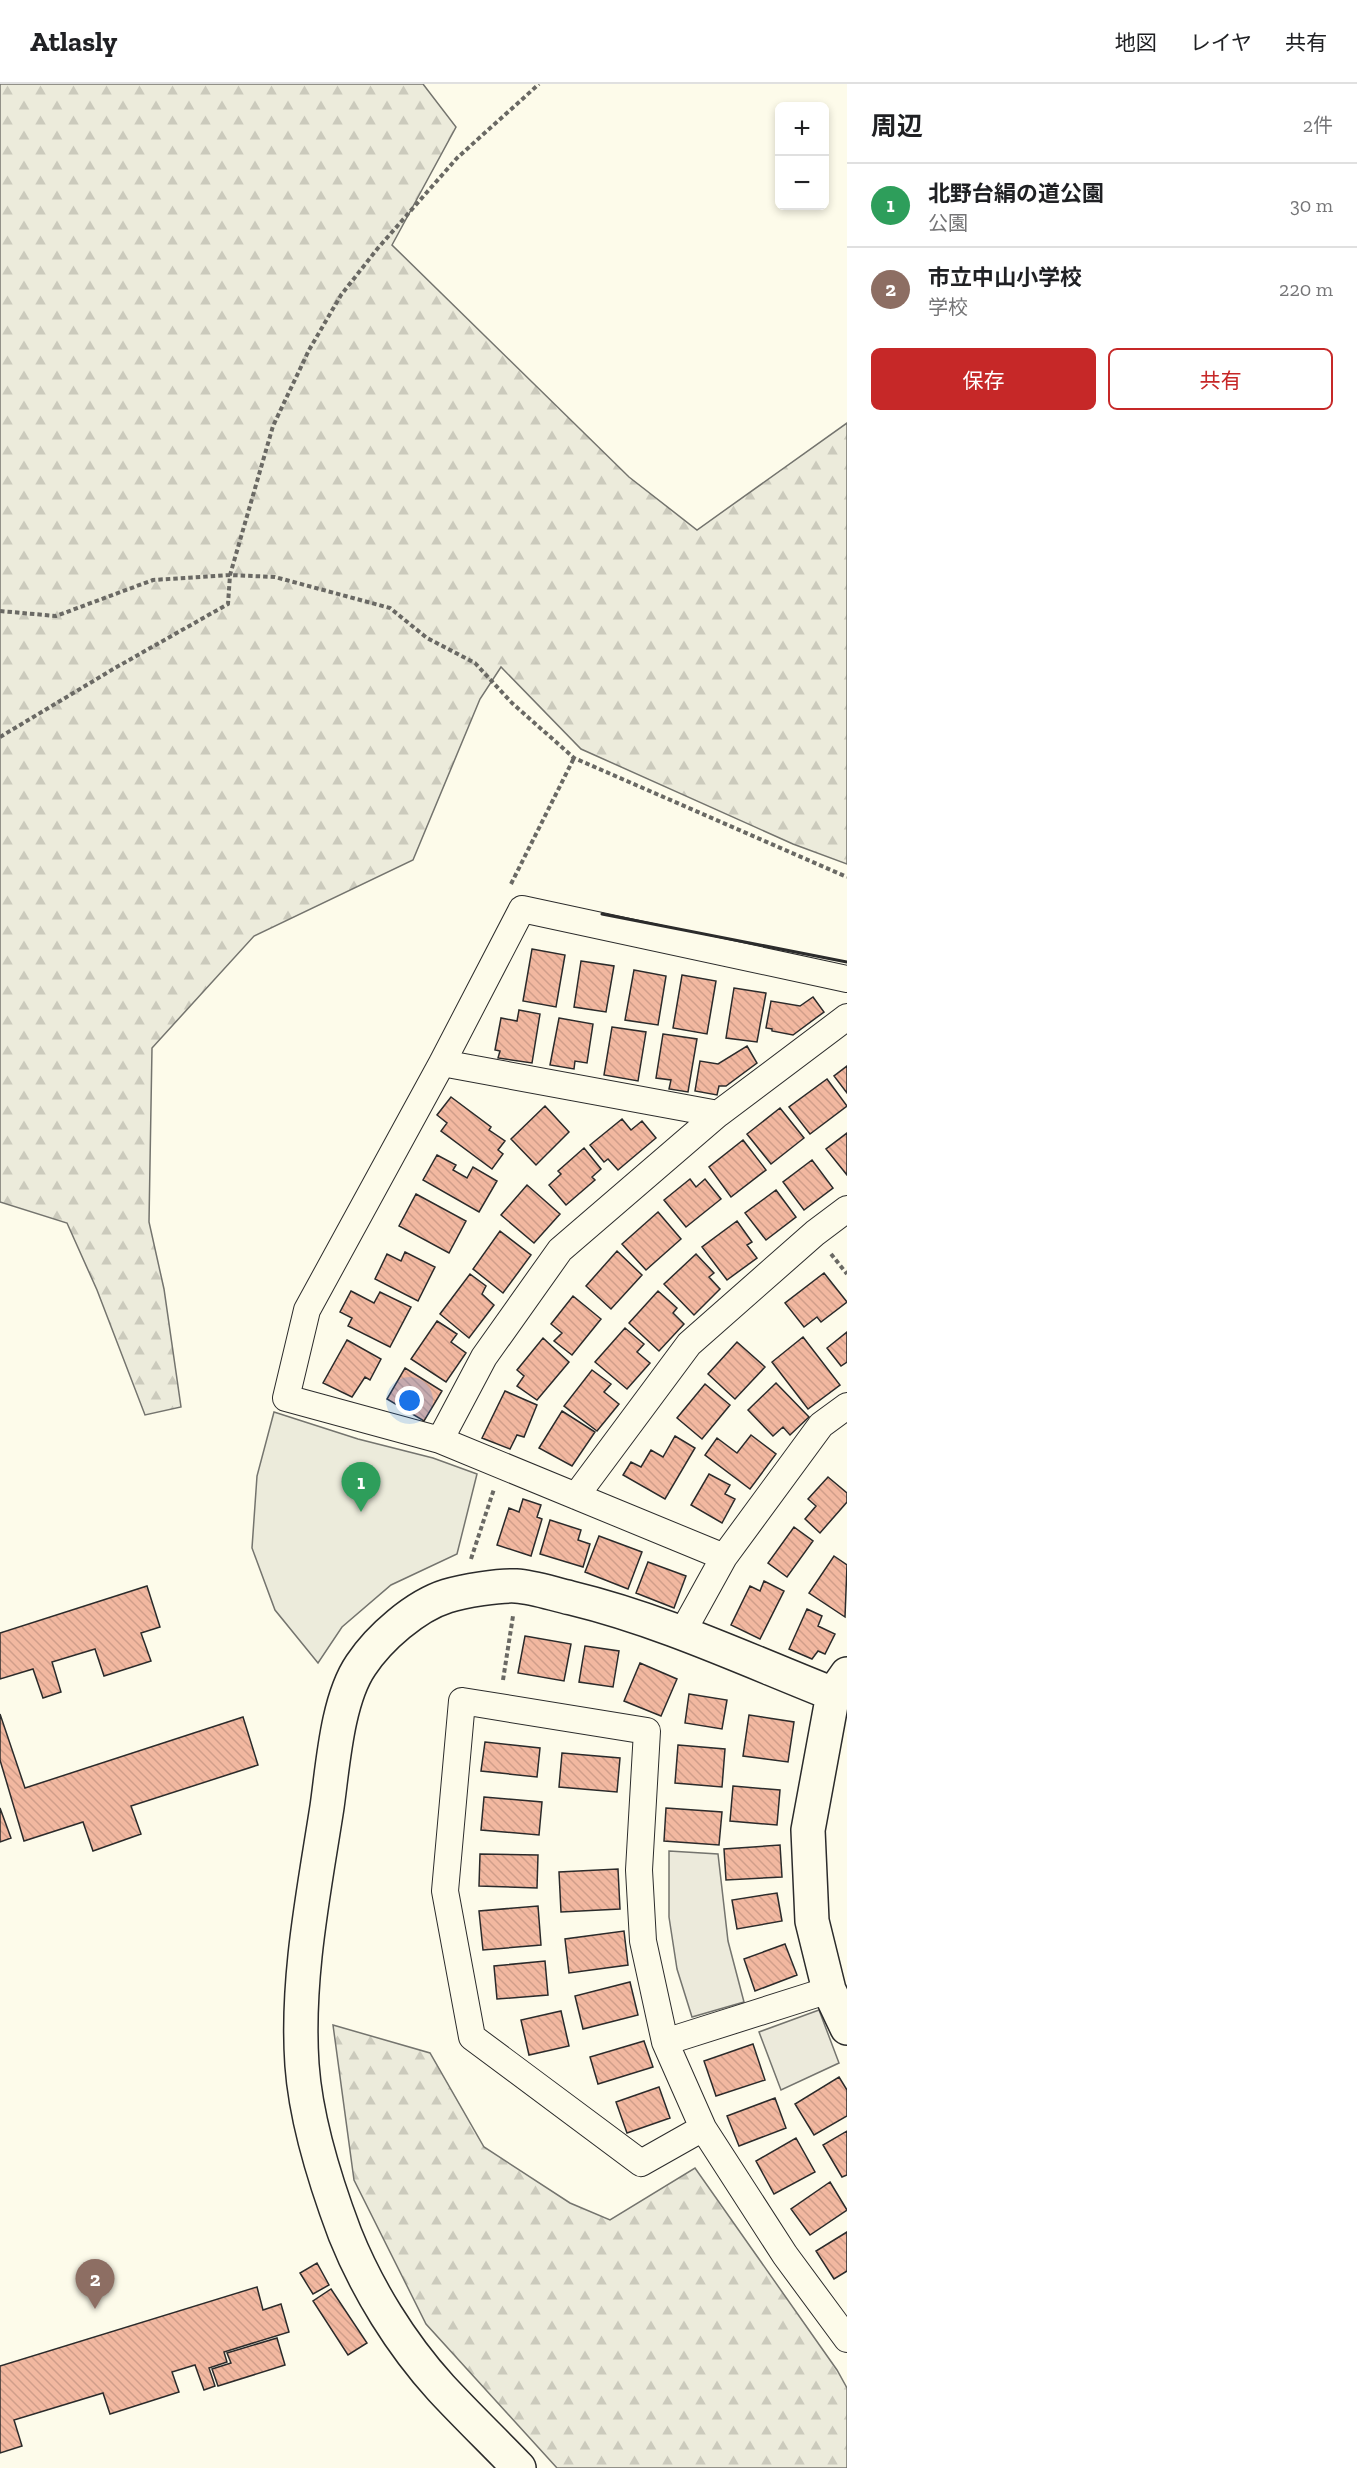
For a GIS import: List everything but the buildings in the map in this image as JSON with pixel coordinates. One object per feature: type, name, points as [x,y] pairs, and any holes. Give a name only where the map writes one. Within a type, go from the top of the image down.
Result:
[{"type":"street","points":[[724,1557],[440,1440],[286,1398],[308,1310],[442,1063],[522,909],[847,979]]},
{"type":"street","points":[[440,1440],[484,1357],[560,1250],[718,1114],[847,1017]]},
{"type":"street","points":[[442,1063],[718,1114]]},
{"type":"street","points":[[576,1496],[688,1344],[815,1233],[847,1209]]},
{"type":"street","points":[[682,1633],[724,1557],[821,1425],[847,1406]]},
{"type":"street","points":[[519,2468],[439,2386],[405,2341],[368,2285],[326,2182],[312,2126],[302,2066],[302,1993],[310,1916],[341,1712],[359,1666],[399,1622],[446,1596],[501,1586],[518,1586],[607,1607],[840,1684],[808,1830],[812,1921],[829,1990],[847,2028]]},
{"type":"street","points":[[703,2128],[642,2163],[472,2037],[445,1891],[462,1701],[646,1731],[639,1870],[643,1941],[665,2042],[703,2128],[785,2255],[847,2339]]},
{"type":"street","points":[[665,2042],[829,1990]]},
{"type":"path","points":[[0,737],[228,604],[230,575],[273,426],[309,350],[341,295],[378,248],[457,158],[539,84]]},
{"type":"path","points":[[0,611],[56,616],[153,580],[230,575],[275,577],[390,608],[427,638],[475,663],[512,703],[574,758],[847,877]]},
{"type":"path","points":[[513,927],[501,905],[574,758]]},
{"type":"path","points":[[460,1594],[501,1466]]},
{"type":"path","points":[[498,1707],[514,1613]]},
{"type":"green space","points":[[0,84],[423,84],[456,127],[392,245],[629,477],[697,530],[847,423],[847,864],[793,844],[581,749],[501,667],[480,699],[413,860],[254,936],[152,1048],[149,1222],[164,1289],[181,1407],[145,1415],[97,1290],[67,1223],[0,1202]]},
{"type":"green space","points":[[274,1412],[358,1439],[433,1458],[477,1474],[457,1554],[391,1585],[342,1627],[318,1663],[275,1610],[252,1548],[257,1476]]},
{"type":"green space","points":[[333,2025],[430,2053],[484,2147],[570,2203],[610,2220],[695,2168],[837,2370],[847,2388],[847,2468],[557,2468],[426,2324],[354,2180]]},
{"type":"shaded area","points":[[669,1851],[718,1854],[728,1941],[744,2002],[692,2017],[677,1969],[669,1917]]},
{"type":"shaded area","points":[[819,2010],[839,2063],[781,2090],[759,2032]]},
{"type":"wall","points":[[602,914],[847,962]]},
{"type":"place","name":"北野台絹の道公園","points":[[361,1512]]},
{"type":"place","name":"市立中山小学校","points":[[95,2309]]}]
